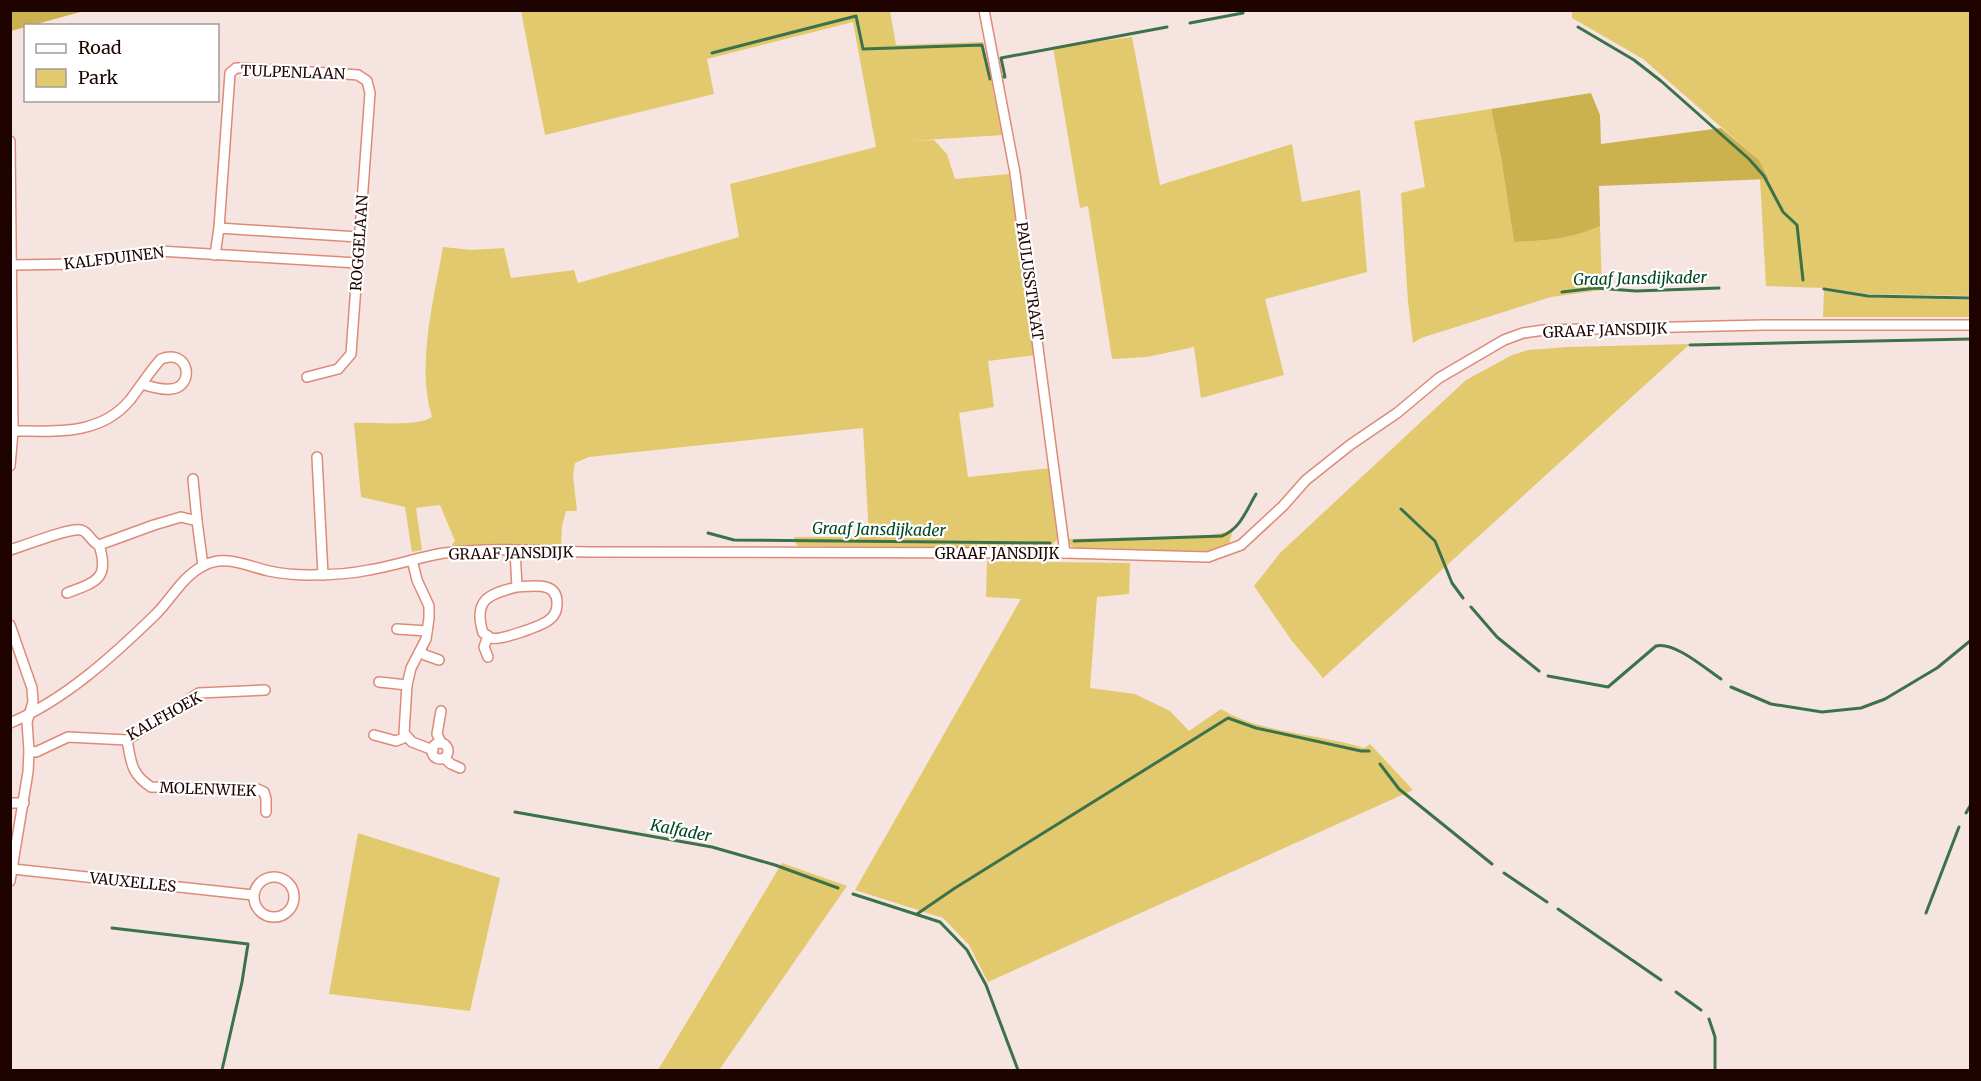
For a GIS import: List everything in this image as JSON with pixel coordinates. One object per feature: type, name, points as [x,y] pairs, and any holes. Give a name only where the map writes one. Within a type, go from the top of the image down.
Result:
[{"type":"street","name":"PAULUSSTRAAT","points":[[984,10],[1015,173],[1065,553]]},
{"type":"street","name":"TULPENLAAN","points":[[219,228],[230,73],[236,68],[242,68],[346,74],[358,75],[367,81]]},
{"type":"street","name":"ROGGELAAN","points":[[307,377],[338,369],[351,354],[370,93],[367,81]]},
{"type":"street","points":[[10,141],[13,431],[10,466]]},
{"type":"street","points":[[215,255],[219,228],[358,237]]},
{"type":"street","name":"KALFDUINEN","points":[[12,266],[79,264],[159,251],[357,263]]},
{"type":"street","name":"GRAAF JANSDIJK","points":[[202,566],[213,562],[231,561],[269,571],[297,575],[323,575],[368,571],[459,551],[515,550],[1065,553],[1208,557],[1241,545],[1283,506],[1306,480],[1350,445],[1396,413],[1438,378],[1478,354],[1523,333],[1544,330],[1764,325],[1971,325]]},
{"type":"street","points":[[13,431],[64,431],[98,424],[118,412],[156,364],[166,357],[178,358],[185,368],[185,378],[182,385],[177,387],[171,389],[142,384]]},
{"type":"street","points":[[317,457],[323,575]]},
{"type":"street","points":[[10,723],[31,713],[75,685],[120,649],[166,604],[185,578],[202,566],[193,480]]},
{"type":"street","points":[[10,550],[73,529],[85,532],[94,543],[99,545],[181,517],[197,521]]},
{"type":"street","points":[[67,593],[92,584],[101,575],[104,560],[99,545]]},
{"type":"street","points":[[515,550],[517,587]]},
{"type":"street","points":[[412,560],[417,580],[429,606],[427,632],[411,668],[407,685],[404,727],[406,737],[412,742],[437,747],[447,746],[448,750],[444,758],[451,765],[460,768]]},
{"type":"street","points":[[543,585],[550,588],[557,600],[555,615],[548,622],[500,638],[483,633],[479,612],[482,603],[501,591],[517,587],[543,585]]},
{"type":"street","points":[[10,625],[32,688],[31,713],[27,722],[29,751],[24,803],[10,881]]},
{"type":"street","points":[[397,629],[427,632]]},
{"type":"street","points":[[488,636],[484,647],[488,657]]},
{"type":"street","points":[[420,651],[439,660]]},
{"type":"street","points":[[379,682],[407,685]]},
{"type":"street","name":"KALFHOEK","points":[[29,751],[36,752],[68,737],[127,740],[199,693],[265,690]]},
{"type":"street","points":[[437,747],[441,711]]},
{"type":"street","points":[[374,735],[396,741],[406,737]]},
{"type":"street","name":"MOLENWIEK","points":[[127,740],[133,768],[140,780],[151,787],[257,789],[264,792],[266,812]]},
{"type":"street","points":[[10,803],[24,803]]},
{"type":"street","name":"VAUXELLES","points":[[13,869],[253,895]]},
{"type":"street","points":[[277,877],[291,886],[294,901],[285,914],[270,917],[257,910],[253,895],[261,881],[277,877]]},
{"type":"green space","points":[[1572,10],[1970,11],[1970,296],[1868,294],[1824,288],[1766,286],[1760,179],[1769,178],[1759,160],[1643,59],[1572,18]]},
{"type":"green space","points":[[521,11],[890,11],[896,45],[983,42],[1003,135],[908,141],[934,140],[947,154],[955,179],[1009,174],[1036,355],[988,361],[994,407],[959,413],[968,477],[1052,468],[1060,536],[1054,543],[1032,550],[1029,548],[950,547],[948,549],[917,550],[915,547],[797,546],[794,537],[869,537],[863,428],[589,457],[575,463],[573,476],[577,511],[566,511],[561,545],[453,546],[455,541],[440,505],[416,508],[422,550],[412,552],[405,507],[361,497],[354,423],[406,423],[432,417],[426,376],[426,354],[431,310],[443,247],[472,250],[504,248],[511,278],[574,270],[578,283],[739,237],[730,184],[876,147],[853,22],[707,59],[714,94],[545,135]]},
{"type":"green space","points":[[1132,37],[1160,185],[1292,144],[1302,202],[1360,190],[1367,272],[1265,299],[1284,375],[1201,398],[1194,347],[1147,357],[1112,359],[1088,206],[1080,208],[1053,47]]},
{"type":"green space","points":[[1491,109],[1514,242],[1558,239],[1600,226],[1602,290],[1551,297],[1421,338],[1413,343],[1401,193],[1425,187],[1414,121]]},
{"type":"green space","points":[[1824,291],[1868,297],[1970,300],[1970,317],[1823,317]]},
{"type":"green space","points":[[1690,344],[1323,678],[1292,641],[1254,586],[1281,552],[1466,380],[1512,355],[1528,350]]},
{"type":"green space","points":[[1234,527],[1229,543],[1207,552],[1079,550],[1071,546],[1067,539],[1205,536],[1226,532]]},
{"type":"green space","points":[[987,561],[1130,563],[1129,594],[1097,597],[1090,688],[1135,694],[1170,711],[1189,731],[1221,709],[1236,717],[1272,728],[1364,748],[1370,744],[1413,790],[988,982],[969,945],[943,918],[855,890],[1021,599],[986,597]]},
{"type":"green space","points":[[358,833],[500,878],[470,1011],[329,994]]},
{"type":"green space","points":[[782,863],[847,886],[719,1070],[658,1070]]},
{"type":"shaded area","points":[[11,10],[84,10],[37,24],[24,24],[24,27],[11,31]]},
{"type":"shaded area","points":[[1591,93],[1600,115],[1601,144],[1721,128],[1759,160],[1769,179],[1599,186],[1600,226],[1579,234],[1558,238],[1514,242],[1491,109]]},
{"type":"waterway","points":[[1190,23],[1243,13]]},
{"type":"waterway","points":[[712,53],[856,16],[863,49],[982,45],[990,79]]},
{"type":"waterway","points":[[1003,77],[1005,77],[1001,58],[1167,27]]},
{"type":"waterway","points":[[1578,27],[1634,60],[1749,159],[1764,176],[1783,212],[1797,225],[1803,280]]},
{"type":"waterway","name":"Graaf Jansdijkader","points":[[1562,292],[1596,288],[1636,291],[1719,288]]},
{"type":"waterway","name":"Graaf Jansdijkader","points":[[1824,289],[1868,296],[1970,298]]},
{"type":"waterway","points":[[1690,345],[1970,339]]},
{"type":"waterway","name":"Graaf Jansdijkader","points":[[1074,541],[1222,536],[1234,529],[1256,494]]},
{"type":"waterway","points":[[1401,509],[1435,541],[1452,583],[1463,598]]},
{"type":"waterway","name":"Graaf Jansdijkader","points":[[708,533],[734,540],[1050,543]]},
{"type":"waterway","points":[[1471,607],[1497,637],[1539,671]]},
{"type":"waterway","points":[[1731,687],[1771,704],[1822,712],[1861,708],[1885,699],[1937,668],[1970,641]]},
{"type":"waterway","points":[[1548,676],[1608,687],[1656,646],[1663,646],[1690,657],[1721,679]]},
{"type":"waterway","points":[[917,914],[1228,718],[1256,728],[1369,751]]},
{"type":"waterway","points":[[1380,764],[1399,789],[1492,864]]},
{"type":"waterway","points":[[1966,813],[1970,806]]},
{"type":"waterway","name":"Kalfader","points":[[515,812],[712,847],[775,865],[838,888]]},
{"type":"waterway","points":[[1926,913],[1959,827]]},
{"type":"waterway","points":[[1504,873],[1547,902]]},
{"type":"waterway","name":"Kalfader","points":[[853,894],[940,922],[967,950],[986,985],[1018,1070]]},
{"type":"waterway","points":[[1558,909],[1661,980]]},
{"type":"waterway","points":[[112,928],[248,944],[242,982],[222,1070]]},
{"type":"waterway","points":[[1676,992],[1701,1010]]},
{"type":"waterway","points":[[1709,1019],[1715,1037],[1715,1070]]}]
